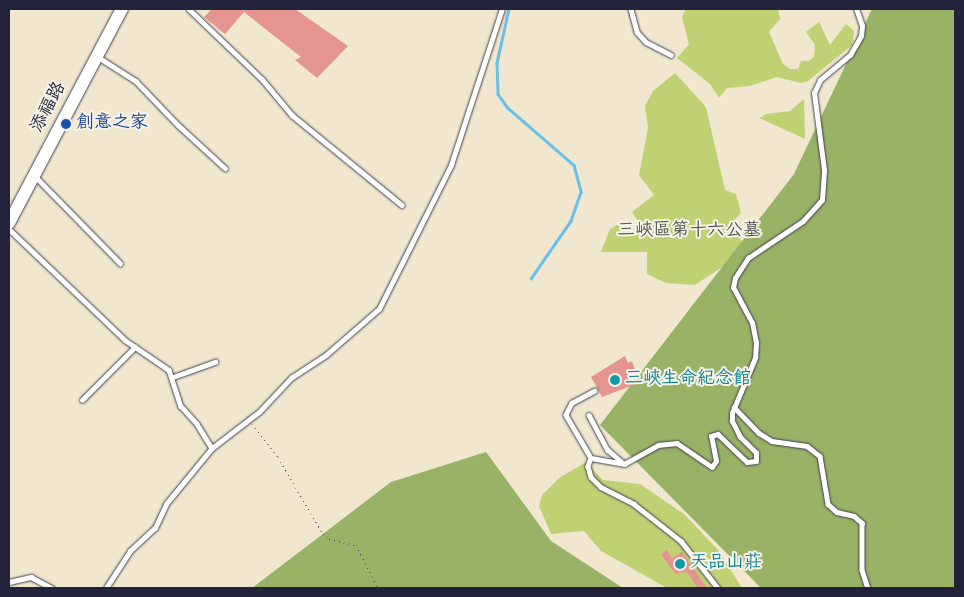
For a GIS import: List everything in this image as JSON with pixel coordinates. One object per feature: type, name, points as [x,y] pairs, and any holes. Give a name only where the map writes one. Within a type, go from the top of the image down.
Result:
[{"type":"street","name":"添福路","points":[[9,223],[122,9]]},
{"type":"lane","points":[[189,9],[262,79],[292,115],[402,205]]},
{"type":"lane","points":[[106,588],[130,551],[155,528],[166,504],[212,448],[249,420],[291,378],[326,355],[367,320],[389,293],[451,164],[502,9]]},
{"type":"lane","points":[[631,9],[637,32],[646,42],[671,55]]},
{"type":"lane","points":[[591,458],[624,464],[658,445],[677,443],[712,467],[716,461],[710,440],[714,434],[722,436],[752,463],[758,457],[734,428],[734,407],[755,358],[756,343],[752,323],[733,288],[735,278],[748,258],[803,221],[822,200],[824,170],[814,93],[820,80],[850,55],[859,42],[862,26],[856,9]]},
{"type":"lane","points":[[97,57],[136,81],[178,125],[225,168]]},
{"type":"lane","points":[[34,175],[120,263]]},
{"type":"lane","points":[[9,229],[135,347],[162,365],[173,377],[181,406],[197,424],[212,448]]},
{"type":"lane","points":[[82,400],[135,347]]},
{"type":"lane","points":[[173,377],[215,362]]},
{"type":"lane","points":[[591,458],[566,414],[572,403],[595,391]]},
{"type":"lane","points":[[734,407],[759,433],[772,441],[807,446],[820,456],[828,504],[837,512],[854,516],[862,523],[862,570],[868,588]]},
{"type":"lane","points":[[589,416],[608,450],[624,464]]},
{"type":"lane","points":[[591,458],[588,466],[591,477],[601,487],[634,504],[681,541],[718,588]]},
{"type":"lane","points":[[9,582],[31,577],[52,588]]},
{"type":"path","points":[[249,420],[278,457],[323,534],[356,545],[378,588]]},
{"type":"green space","points":[[686,9],[778,9],[780,19],[769,32],[783,64],[790,69],[798,69],[801,61],[809,61],[814,57],[815,45],[806,32],[819,22],[830,45],[846,24],[854,31],[852,45],[808,81],[801,83],[777,77],[750,86],[727,88],[719,98],[710,84],[677,58],[689,44],[682,17]]},
{"type":"green space","points":[[872,9],[954,9],[955,13],[955,588],[761,588],[600,425],[794,174]]},
{"type":"green space","name":"三峽區第十六公墓","points":[[675,73],[706,107],[725,190],[736,194],[741,213],[734,220],[735,233],[746,246],[728,263],[695,285],[666,283],[647,274],[647,252],[601,252],[610,229],[617,225],[636,235],[643,229],[632,212],[654,195],[639,175],[648,128],[645,106],[653,91]]},
{"type":"green space","points":[[804,99],[805,139],[759,118],[766,114],[790,111]]},
{"type":"green space","points":[[486,452],[551,541],[623,588],[252,588],[391,482]]},
{"type":"green space","points":[[586,462],[603,480],[640,484],[684,514],[718,550],[742,588],[667,588],[601,551],[584,531],[551,534],[539,506],[542,495],[559,478]]},
{"type":"building","points":[[212,9],[295,9],[348,46],[317,78],[295,60],[301,57],[244,12],[225,34],[204,17]]},
{"type":"building","name":"三峽生命紀念館","points":[[625,356],[628,363],[632,361],[639,383],[602,397],[591,377]]},
{"type":"building","name":"天品山莊","points":[[667,550],[672,558],[682,552],[707,588],[698,588],[687,572],[675,574],[661,554]]},
{"type":"waterway","points":[[509,9],[497,63],[498,94],[507,107],[574,165],[581,192],[571,221],[531,279]]},
{"type":"place","name":"創意之家","points":[[66,124]]},
{"type":"place","name":"三峽生命紀念館","points":[[615,380]]},
{"type":"place","name":"天品山莊","points":[[680,564]]}]
